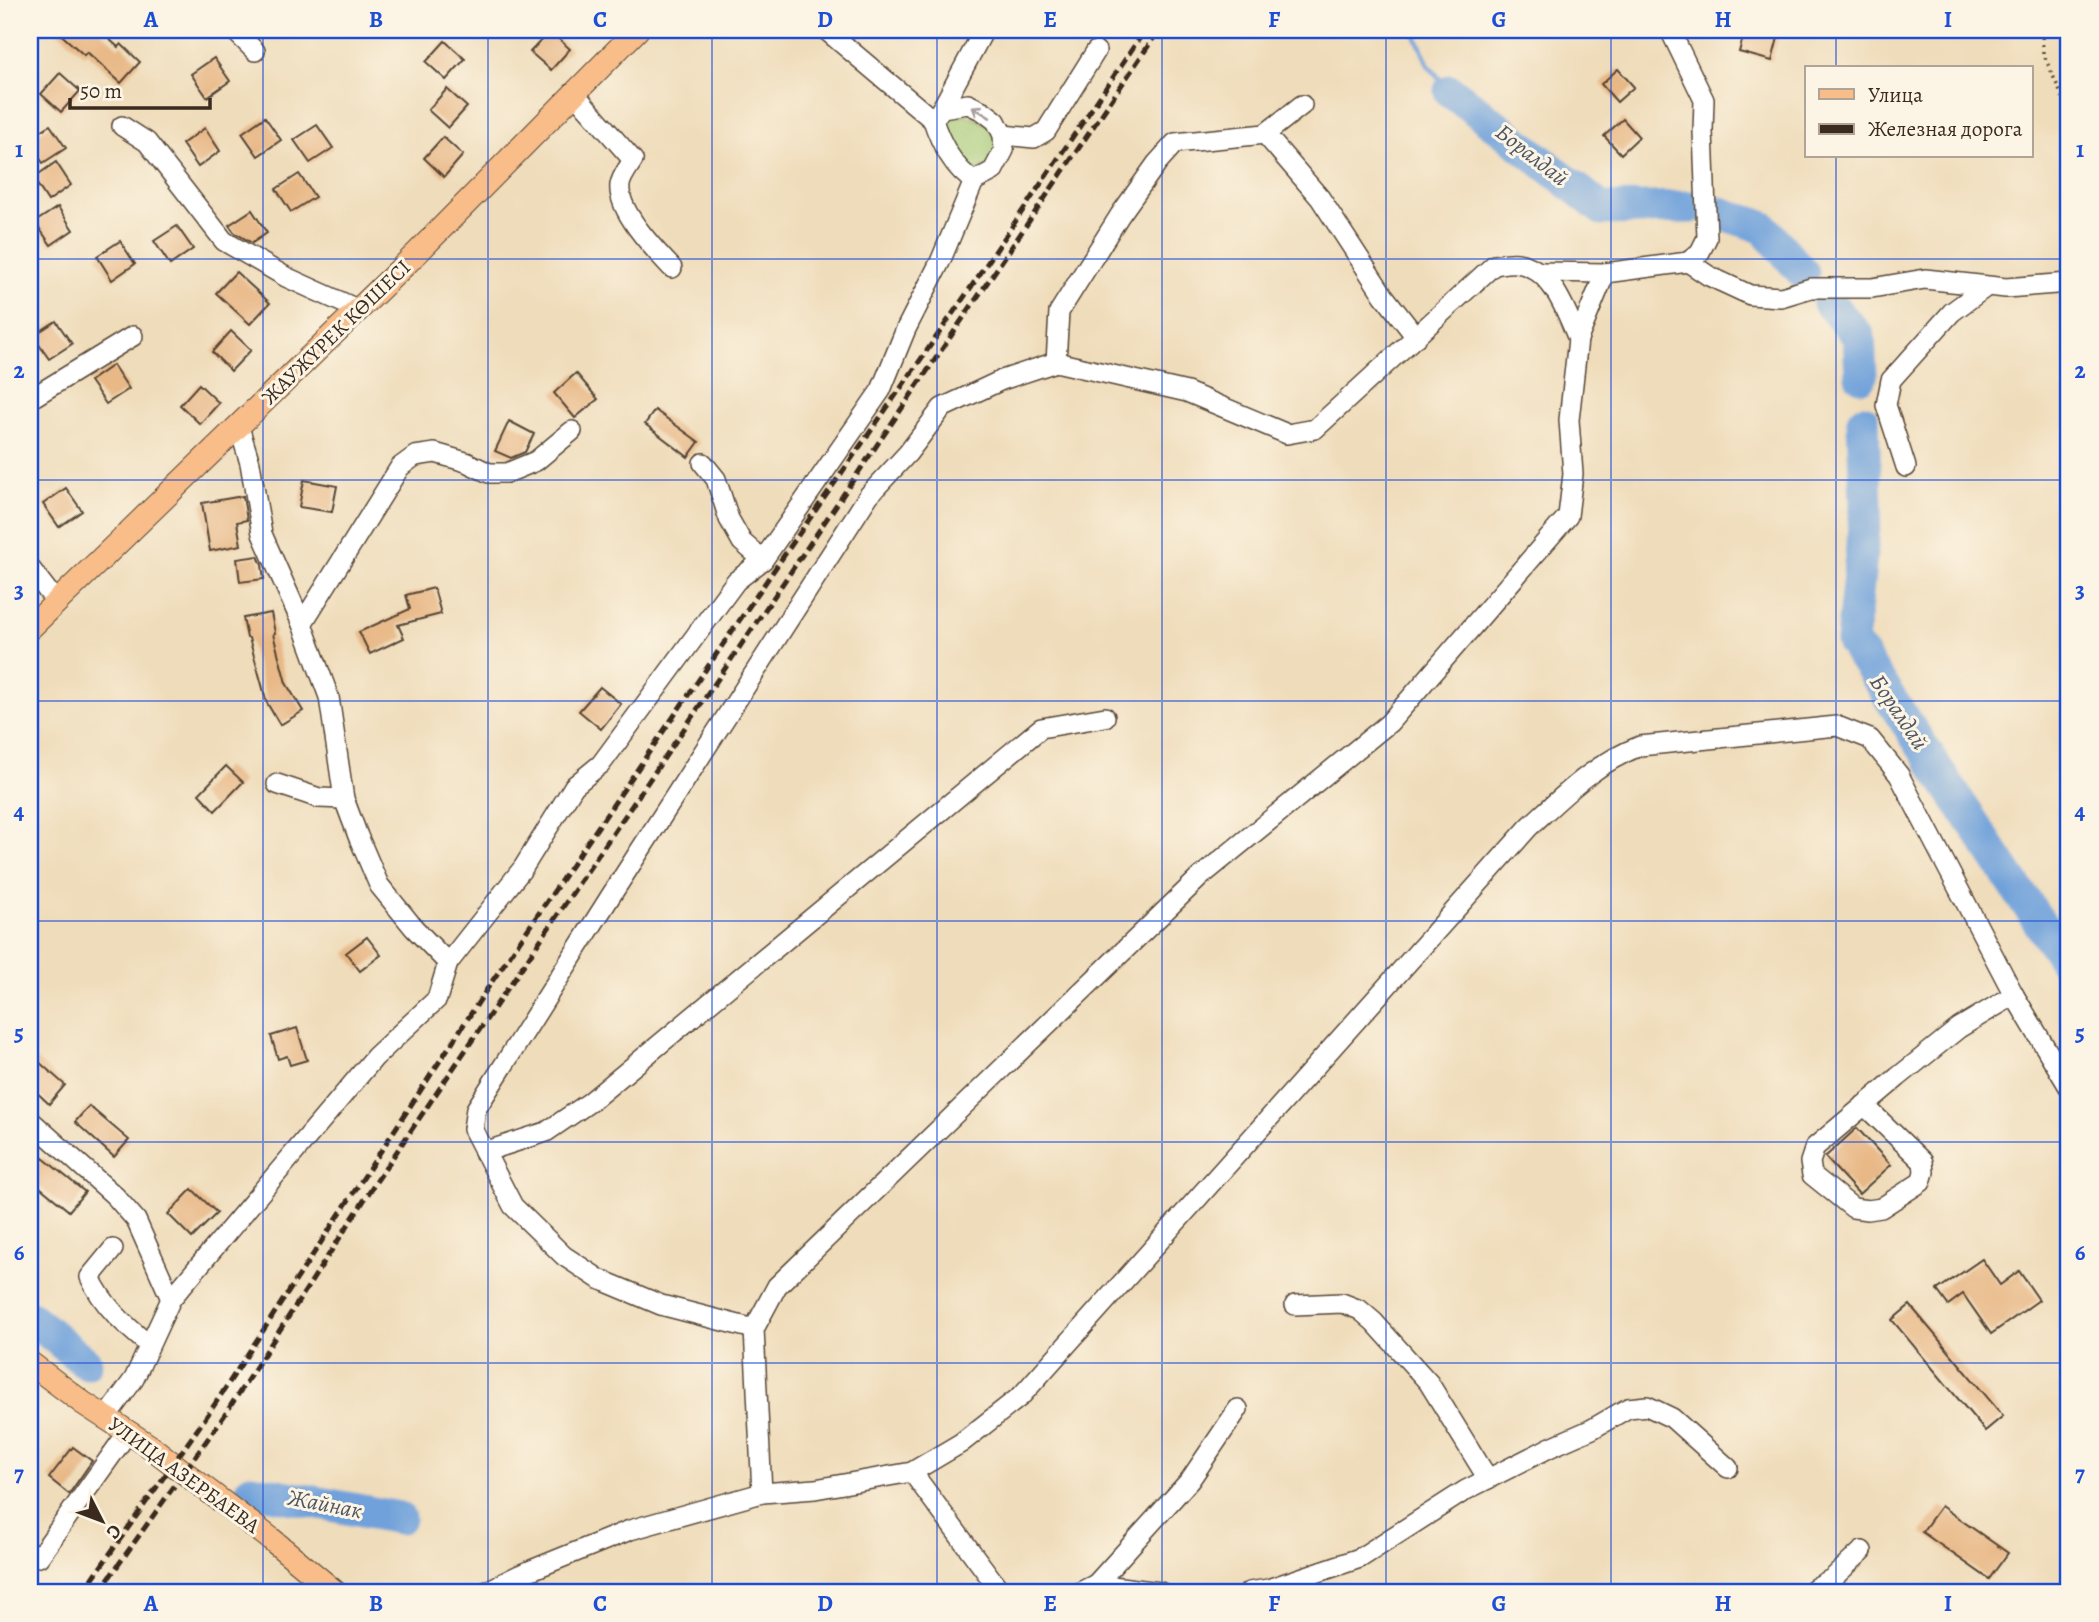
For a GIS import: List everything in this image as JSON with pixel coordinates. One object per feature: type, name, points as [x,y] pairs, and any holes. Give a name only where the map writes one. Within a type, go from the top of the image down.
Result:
[{"type":"main road","name":"ЖАУЖҮРЕК КӨШЕСІ","points":[[30,628],[359,310],[637,30]]},
{"type":"main road","name":"УЛИЦА АЗЕРБАЕВА","points":[[30,1363],[151,1447],[335,1592]]},
{"type":"street","points":[[234,30],[255,51]]},
{"type":"street","points":[[826,30],[938,114]]},
{"type":"street","points":[[974,181],[962,174],[937,132],[938,114],[984,30]]},
{"type":"street","points":[[754,1329],[661,1305],[599,1279],[564,1256],[513,1206],[473,1129],[476,1109],[869,495],[908,453],[942,408],[1002,380],[1056,362],[1187,393],[1287,434],[1315,429],[1494,265],[1517,263],[1541,272],[1605,273],[1688,262],[1700,252],[1707,238],[1704,100],[1670,30]]},
{"type":"street","points":[[1003,135],[1034,138],[1046,131],[1096,51]]},
{"type":"street","points":[[575,93],[633,160],[620,185],[624,205],[642,236],[672,268]]},
{"type":"street","points":[[106,1417],[134,1379],[171,1299],[375,1057],[437,999],[448,963],[523,868],[574,786],[601,764],[736,581],[763,560],[881,390],[974,181],[993,171],[1004,150],[1003,135],[996,121],[983,111],[968,104],[938,114]]},
{"type":"street","points":[[1056,362],[1059,312],[1120,215],[1157,163],[1175,143],[1265,134],[1302,105]]},
{"type":"street","points":[[122,126],[147,142],[224,241],[286,277],[359,310]]},
{"type":"street","points":[[1265,134],[1320,198],[1384,296],[1416,337]]},
{"type":"street","points":[[1688,262],[1709,276],[1750,295],[1781,297],[1811,288],[1872,288],[1925,279],[2006,288],[2069,283]]},
{"type":"street","points":[[1541,272],[1563,304],[1578,339]]},
{"type":"street","points":[[762,1493],[754,1329],[777,1286],[1200,877],[1389,723],[1567,516],[1573,474],[1569,420],[1578,339],[1605,273]]},
{"type":"street","points":[[1906,467],[1886,405],[1891,380],[1952,312],[1986,287]]},
{"type":"street","points":[[30,399],[133,335]]},
{"type":"street","points":[[239,426],[250,463],[262,534],[302,624],[329,697],[344,799],[379,885],[414,928],[448,963]]},
{"type":"street","points":[[302,624],[400,467],[415,456],[435,453],[489,473],[507,473],[536,461],[572,431]]},
{"type":"street","points":[[703,463],[716,479],[729,519],[742,542],[763,560]]},
{"type":"street","points":[[30,568],[57,603]]},
{"type":"street","points":[[484,1152],[546,1132],[590,1102],[1041,728],[1105,717]]},
{"type":"street","points":[[485,1592],[519,1575],[630,1530],[762,1493],[815,1489],[912,1472],[961,1443],[1021,1396],[1530,827],[1583,778],[1616,755],[1640,746],[1837,726],[1870,739],[1899,775],[2014,995],[2069,1087]]},
{"type":"street","points":[[277,784],[319,797],[344,799]]},
{"type":"street","points":[[1864,1105],[1923,1163],[1921,1182],[1881,1208],[1853,1208],[1812,1175],[1810,1162],[1815,1147],[1864,1105],[1959,1028],[2014,995]]},
{"type":"street","points":[[30,1120],[115,1196],[136,1220],[171,1299]]},
{"type":"street","points":[[113,1249],[90,1277],[110,1310],[149,1345]]},
{"type":"street","points":[[1295,1305],[1342,1303],[1360,1310],[1374,1322],[1429,1383],[1488,1479]]},
{"type":"street","points":[[1249,1592],[1268,1589],[1360,1558],[1437,1507],[1628,1408],[1647,1406],[1672,1418],[1728,1468]]},
{"type":"street","points":[[1088,1588],[1190,1480],[1238,1409]]},
{"type":"street","points":[[30,1552],[39,1557],[128,1432]]},
{"type":"street","points":[[912,1472],[1001,1592]]},
{"type":"street","points":[[1813,1592],[1842,1571],[1862,1551]]},
{"type":"street","points":[[1088,1588],[1160,1592]]},
{"type":"path","points":[[2042,30],[2043,52],[2069,113]]},
{"type":"path","points":[[2069,339],[2066,352],[2069,473]]},
{"type":"green space","points":[[966,115],[985,123],[997,139],[992,165],[978,171],[966,169],[944,131],[947,118]]},
{"type":"building","points":[[56,30],[99,30],[118,47],[121,44],[140,62],[121,83],[87,52],[84,55]]},
{"type":"building","points":[[1745,30],[1764,30],[1779,34],[1772,61],[1739,52]]},
{"type":"building","points":[[550,31],[570,49],[551,70],[530,52]]},
{"type":"building","points":[[445,41],[465,59],[446,80],[426,62]]},
{"type":"building","points":[[214,58],[230,81],[207,97],[191,74]]},
{"type":"building","points":[[1618,69],[1634,87],[1617,102],[1601,84]]},
{"type":"building","points":[[60,73],[80,91],[61,112],[41,94]]},
{"type":"building","points":[[447,89],[467,107],[448,128],[428,110]]},
{"type":"building","points":[[265,117],[281,140],[258,156],[242,133]]},
{"type":"building","points":[[1623,119],[1639,137],[1621,154],[1604,136]]},
{"type":"building","points":[[50,125],[66,148],[43,163],[30,144],[30,138]]},
{"type":"building","points":[[317,125],[333,148],[310,163],[294,140]]},
{"type":"building","points":[[205,128],[220,151],[198,167],[182,144]]},
{"type":"building","points":[[443,137],[463,155],[444,177],[424,158]]},
{"type":"building","points":[[56,162],[71,185],[48,201],[33,178]]},
{"type":"building","points":[[299,174],[315,197],[291,212],[276,189]]},
{"type":"building","points":[[58,207],[73,230],[51,245],[35,222]]},
{"type":"building","points":[[252,210],[267,233],[252,243],[234,232],[229,225]]},
{"type":"building","points":[[177,226],[193,249],[170,265],[154,241]]},
{"type":"building","points":[[120,241],[135,264],[112,280],[97,256]]},
{"type":"building","points":[[236,272],[270,303],[250,324],[216,293]]},
{"type":"building","points":[[56,321],[72,344],[49,359],[33,336]]},
{"type":"building","points":[[231,331],[251,350],[231,371],[212,352]]},
{"type":"building","points":[[113,365],[129,389],[106,404],[90,381]]},
{"type":"building","points":[[576,373],[598,399],[575,418],[554,393]]},
{"type":"building","points":[[199,384],[219,403],[200,424],[180,405]]},
{"type":"building","points":[[655,410],[699,442],[688,457],[645,424]]},
{"type":"building","points":[[509,421],[534,434],[525,452],[511,458],[495,451]]},
{"type":"building","points":[[304,480],[337,486],[332,512],[299,507]]},
{"type":"building","points":[[66,488],[82,511],[59,527],[43,504]]},
{"type":"building","points":[[243,496],[247,520],[237,522],[241,545],[210,551],[202,503]]},
{"type":"building","points":[[258,556],[264,579],[240,582],[237,559]]},
{"type":"building","points":[[434,588],[441,614],[398,625],[404,638],[370,654],[359,632],[410,609],[406,595]]},
{"type":"building","points":[[271,613],[273,634],[286,683],[303,711],[280,725],[267,703],[243,618]]},
{"type":"building","points":[[600,687],[621,704],[601,729],[579,711]]},
{"type":"building","points":[[226,766],[243,782],[215,811],[199,794]]},
{"type":"building","points":[[367,937],[381,955],[360,971],[346,953]]},
{"type":"building","points":[[297,1028],[307,1060],[290,1065],[287,1056],[278,1059],[271,1036]]},
{"type":"building","points":[[30,1054],[65,1085],[49,1104],[30,1086]]},
{"type":"building","points":[[89,1106],[129,1140],[114,1157],[75,1122]]},
{"type":"building","points":[[1857,1128],[1891,1165],[1859,1194],[1825,1157]]},
{"type":"building","points":[[43,1158],[85,1192],[69,1211],[30,1179],[30,1174]]},
{"type":"building","points":[[192,1189],[217,1213],[192,1238],[168,1214]]},
{"type":"building","points":[[1982,1259],[2000,1285],[2019,1271],[2039,1300],[1991,1334],[1963,1294],[1948,1305],[1937,1290]]},
{"type":"building","points":[[1910,1305],[2003,1416],[1985,1431],[1892,1320]]},
{"type":"building","points":[[73,1447],[92,1461],[69,1494],[49,1478]]},
{"type":"building","points":[[1941,1506],[2008,1553],[1989,1579],[1922,1532]]},
{"type":"waterway","name":"Боралдай","points":[[1413,30],[1429,66],[1450,91]]},
{"type":"waterway","name":"Боралдай","points":[[1450,91],[1602,209],[1691,207]]},
{"type":"waterway","name":"Боралдай","points":[[1720,213],[1763,227],[1803,273]]},
{"type":"waterway","name":"Боралдай","points":[[1829,303],[1859,337],[1861,376]]},
{"type":"waterway","name":"Боралдай","points":[[1863,421],[1866,508],[1852,641],[2069,967]]},
{"type":"waterway","name":"Жайнак","points":[[30,1317],[86,1363]]},
{"type":"waterway","name":"Жайнак","points":[[251,1490],[399,1518]]},
{"type":"railway","points":[[83,1592],[211,1410],[491,983],[1145,30]]},
{"type":"railway","points":[[99,1592],[224,1416],[376,1182],[1159,30]]}]
